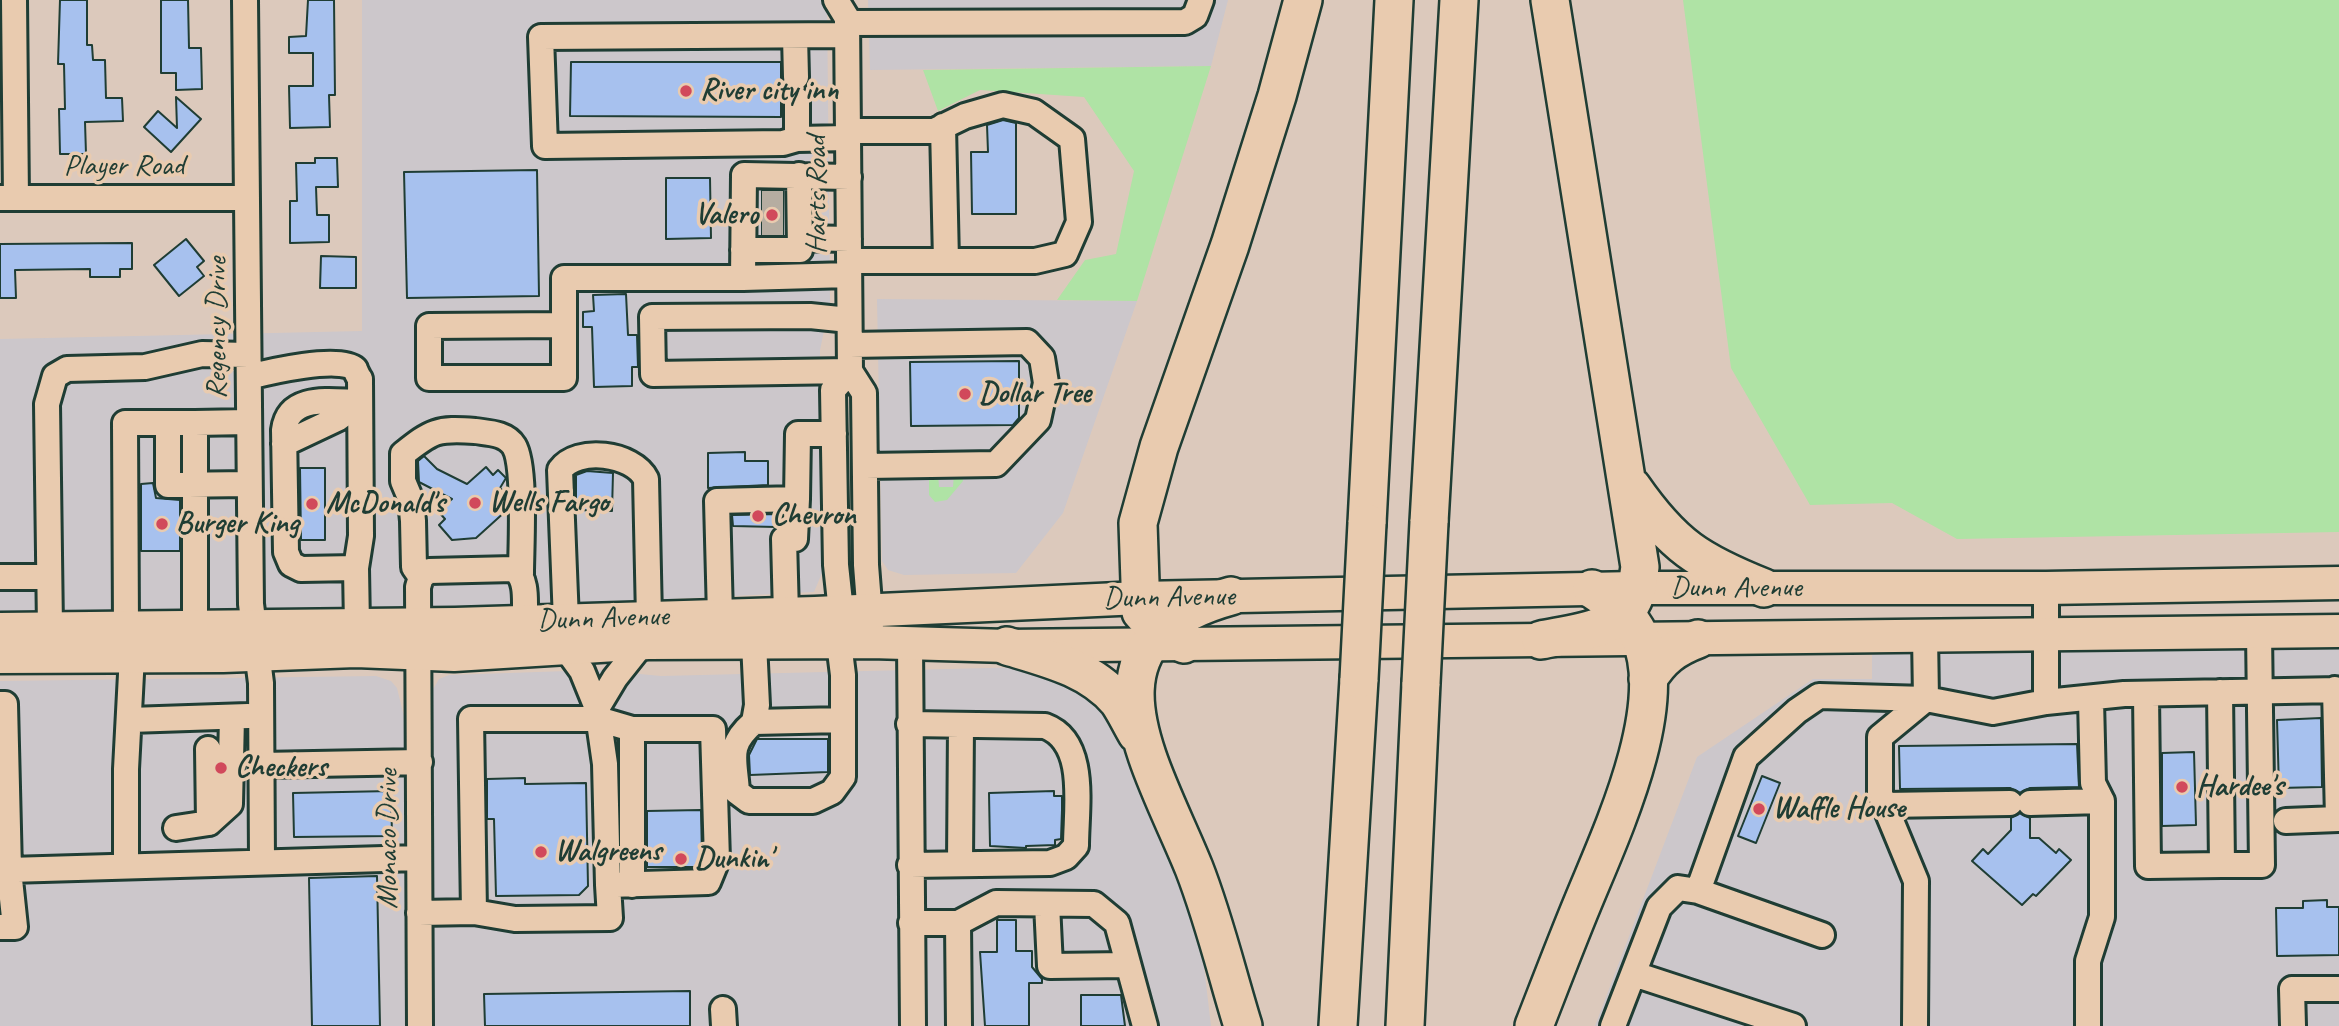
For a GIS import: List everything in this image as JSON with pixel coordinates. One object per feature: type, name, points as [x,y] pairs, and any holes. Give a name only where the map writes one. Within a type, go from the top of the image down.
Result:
[{"type":"highway","points":[[1164,640],[1142,612],[1138,523],[1148,483],[1234,232],[1277,96],[1303,0]]},
{"type":"highway","points":[[1338,1026],[1394,0]]},
{"type":"highway","points":[[1405,1026],[1429,522],[1459,0]]},
{"type":"highway","points":[[1534,1026],[1630,782],[1639,750],[1648,679],[1634,613],[1640,568],[1638,539],[1625,477],[1550,0]]},
{"type":"highway","points":[[1625,477],[1653,517],[1681,547],[1713,568],[1764,588]]},
{"type":"highway","points":[[1592,589],[1634,613]]},
{"type":"highway","points":[[1143,745],[1133,685],[1164,640],[1203,604],[1231,596]]},
{"type":"highway","points":[[1541,640],[1597,627],[1634,613]]},
{"type":"highway","points":[[1648,679],[1660,659],[1680,645],[1698,639]]},
{"type":"highway","points":[[1007,646],[1060,662],[1082,673],[1118,701],[1143,745],[1195,871],[1243,1026]]},
{"type":"main road","name":"Dunn Avenue","points":[[1634,613],[1764,588],[2046,588],[2339,583]]},
{"type":"main road","name":"Dunn Avenue","points":[[0,629],[50,628],[129,641],[417,639],[645,631],[720,616],[1140,598],[1592,589]]},
{"type":"main road","name":"Dunn Avenue","points":[[1634,613],[1698,639],[2339,631]]},
{"type":"main road","name":"Dunn Avenue","points":[[0,657],[129,641],[195,626],[254,640],[357,626],[417,639],[525,622],[566,635]]},
{"type":"main road","name":"Dunn Avenue","points":[[645,631],[754,643],[1007,646],[1164,640],[1541,640]]},
{"type":"street","points":[[8,198],[14,0]]},
{"type":"street","name":"Regency Drive","points":[[245,0],[249,485],[254,640],[261,683],[259,716],[262,862]]},
{"type":"street","points":[[564,325],[429,326],[429,378],[564,378],[564,325],[564,278],[791,277],[849,258],[1035,261],[1065,254],[1079,222],[1072,139],[1034,112],[1003,105],[934,131],[797,139],[783,143],[545,146],[541,37],[795,36],[847,15],[907,12],[1115,11],[1185,22],[1195,16],[1201,0]]},
{"type":"street","name":"Harts Road","points":[[843,720],[843,675],[866,565],[864,393],[850,371],[847,15]]},
{"type":"street","points":[[795,36],[797,139]]},
{"type":"street","points":[[943,126],[946,261]]},
{"type":"street","points":[[791,277],[774,223],[744,175],[849,177]]},
{"type":"street","points":[[743,278],[799,175]]},
{"type":"street","name":"Player Road","points":[[8,198],[247,198]]},
{"type":"street","points":[[774,223],[849,258]]},
{"type":"street","points":[[849,320],[810,316],[652,317],[652,354],[653,374],[850,371]]},
{"type":"street","points":[[850,345],[1027,342],[1042,358],[1046,383],[1038,420],[996,464],[866,466]]},
{"type":"street","points":[[50,628],[47,404],[55,376],[67,369],[145,367],[202,354],[248,366],[282,369],[345,365],[355,370],[360,379],[353,402],[361,536],[356,568],[357,626]]},
{"type":"street","name":"Harts Road","points":[[850,371],[834,390],[835,565],[856,611]]},
{"type":"street","points":[[353,402],[308,402],[298,405],[285,421],[284,444],[286,552],[291,564],[300,569],[356,568]]},
{"type":"street","points":[[126,866],[130,720],[125,422],[248,422]]},
{"type":"street","points":[[168,422],[168,485],[249,485]]},
{"type":"street","points":[[195,422],[195,626]]},
{"type":"street","name":"Monaco Drive","points":[[420,1026],[417,639],[418,587],[421,577],[414,568],[411,500],[403,481],[403,454],[431,432],[456,429],[497,433],[513,444],[520,464],[521,574]]},
{"type":"street","points":[[786,614],[784,539],[795,539],[798,434],[834,434]]},
{"type":"street","points":[[598,714],[615,678],[645,631],[646,479],[641,468],[624,458],[579,457],[566,461],[560,470],[566,635],[598,714],[620,885]]},
{"type":"street","points":[[720,616],[717,501],[797,499]]},
{"type":"street","points":[[421,577],[429,571],[514,569],[521,574],[525,622]]},
{"type":"street","points":[[0,577],[49,577]]},
{"type":"street","points":[[2046,588],[2046,702]]},
{"type":"street","points":[[2146,694],[2148,866],[2262,865],[2259,632]]},
{"type":"street","points":[[1924,635],[1926,699]]},
{"type":"street","points":[[754,643],[757,705],[754,722]]},
{"type":"street","points":[[910,643],[912,1026]]},
{"type":"street","points":[[1701,882],[1746,757],[1797,711],[1819,696],[1926,699],[1993,712],[2046,702],[2146,694],[2337,689],[2338,819],[2286,821]]},
{"type":"street","points":[[2220,692],[2222,865]]},
{"type":"street","points":[[1915,1026],[1916,881],[1880,793],[1880,737],[1926,699]]},
{"type":"street","points":[[2088,1026],[2088,961],[2102,918],[2102,801],[2093,783],[2091,700]]},
{"type":"street","points":[[0,704],[5,704],[9,870],[15,927],[0,927]]},
{"type":"street","points":[[474,912],[471,719],[598,714],[632,729],[713,729],[717,860],[708,882],[620,885]]},
{"type":"street","points":[[208,737],[232,717],[259,716]]},
{"type":"street","points":[[176,828],[209,823],[230,804],[232,717]]},
{"type":"street","points":[[130,720],[208,737]]},
{"type":"street","points":[[843,720],[843,777],[832,792],[813,801],[749,801],[737,792],[734,744],[737,736],[754,722],[843,720]]},
{"type":"street","points":[[909,724],[1045,726],[1057,730],[1070,745],[1076,776],[1076,846],[1066,857],[1050,863],[910,865]]},
{"type":"street","points":[[960,863],[961,725]]},
{"type":"street","points":[[419,913],[474,912],[515,919],[610,918],[620,885],[632,729]]},
{"type":"street","points":[[208,737],[209,823]]},
{"type":"street","points":[[261,765],[420,762]]},
{"type":"street","points":[[1885,806],[2102,801]]},
{"type":"street","points":[[9,870],[418,859]]},
{"type":"street","points":[[1613,1026],[1659,907],[1670,892],[1678,888],[1701,882],[1822,935]]},
{"type":"street","points":[[911,923],[958,923],[996,903],[1094,904],[1117,923],[1126,965],[1145,1026]]},
{"type":"street","points":[[1047,904],[1050,966],[1126,965]]},
{"type":"street","points":[[958,923],[959,1026]]},
{"type":"street","points":[[1634,974],[1793,1026]]},
{"type":"street","points":[[2293,1026],[2292,989],[2339,989]]},
{"type":"shaded area","points":[[362,0],[827,0],[830,302],[820,350],[822,573],[814,592],[507,607],[0,613],[0,339],[362,331]]},
{"type":"shaded area","points":[[868,0],[1228,0],[1211,66],[870,70]]},
{"type":"shaded area","points":[[877,299],[1137,301],[1063,513],[1016,573],[904,575],[888,570],[882,561]]},
{"type":"shaded area","points":[[2339,645],[2339,1026],[1595,1026],[1697,757],[1813,679],[1872,679],[1872,649]]},
{"type":"shaded area","points":[[1029,667],[1073,679],[1118,725],[1199,924],[1211,1026],[431,1026],[432,691],[439,679],[449,675],[597,670],[661,676]]},
{"type":"shaded area","points":[[376,676],[391,681],[397,688],[408,733],[411,1026],[0,1026],[0,681]]},
{"type":"green space","points":[[1683,0],[2339,0],[2339,532],[1957,539],[1892,503],[1810,505],[1731,368]]},
{"type":"green space","points":[[1211,66],[1137,301],[1057,300],[1085,260],[1116,254],[1134,171],[1084,97],[980,90],[938,111],[923,70]]},
{"type":"green space","points":[[938,474],[939,487],[953,487],[954,474],[962,477],[963,481],[947,500],[935,502],[929,495],[929,479]]},
{"type":"building","points":[[60,0],[87,0],[87,45],[92,45],[93,60],[105,60],[106,98],[122,98],[123,121],[85,122],[86,154],[60,154],[59,109],[65,109],[64,64],[58,64]]},
{"type":"building","points":[[161,0],[188,0],[189,48],[201,48],[202,89],[176,90],[176,73],[161,73]]},
{"type":"building","points":[[308,0],[334,0],[335,95],[329,95],[330,127],[290,128],[289,86],[313,86],[313,53],[289,53],[289,37],[306,36]]},
{"type":"building","name":"River city inn","points":[[571,62],[781,62],[781,78],[788,89],[781,100],[781,117],[570,116]]},
{"type":"building","points":[[176,97],[201,119],[171,152],[144,127],[158,111],[177,128]]},
{"type":"building","points":[[1003,120],[1016,123],[1016,214],[972,214],[971,152],[988,152],[987,125]]},
{"type":"building","points":[[315,158],[337,158],[338,187],[316,187],[317,215],[329,215],[329,242],[290,243],[290,201],[297,201],[296,163],[315,163]]},
{"type":"building","points":[[537,170],[539,296],[407,298],[404,172]]},
{"type":"building","points":[[666,178],[710,178],[711,238],[666,239]]},
{"type":"building","name":"Valero","points":[[762,190],[783,191],[783,235],[762,235]]},
{"type":"building","points":[[186,239],[204,261],[197,267],[204,276],[179,296],[154,265]]},
{"type":"building","points":[[132,243],[132,269],[120,269],[120,277],[90,277],[90,269],[15,270],[16,298],[0,298],[0,244]]},
{"type":"building","points":[[321,256],[356,257],[356,288],[320,288]]},
{"type":"building","points":[[626,294],[628,335],[637,335],[638,367],[632,367],[632,386],[594,387],[592,327],[583,327],[583,312],[594,311],[593,295]]},
{"type":"building","name":"Dollar Tree","points":[[1019,361],[1019,418],[1013,425],[911,426],[910,362]]},
{"type":"building","points":[[745,452],[745,461],[768,461],[768,485],[708,488],[708,453]]},
{"type":"building","name":"Wells Fargo","points":[[424,456],[437,469],[467,484],[486,467],[493,475],[498,470],[506,478],[500,488],[507,495],[502,504],[507,510],[476,538],[452,540],[439,525],[445,519],[438,511],[452,499],[419,482],[418,461]]},
{"type":"building","name":"McDonald's","points":[[300,468],[325,468],[325,540],[301,540]]},
{"type":"building","points":[[587,471],[613,473],[612,511],[576,510],[576,475]]},
{"type":"building","name":"Burger King","points":[[153,483],[156,498],[180,500],[180,551],[141,551],[141,484]]},
{"type":"building","points":[[781,514],[781,525],[776,527],[733,526],[732,515]]},
{"type":"building","points":[[2321,718],[2322,787],[2279,788],[2277,720]]},
{"type":"building","points":[[757,739],[828,739],[828,772],[750,775],[749,755]]},
{"type":"building","points":[[2077,744],[2079,787],[2030,788],[2020,793],[2010,788],[1900,789],[1899,746]]},
{"type":"building","name":"Hardee's","points":[[2194,752],[2196,825],[2162,826],[2162,753]]},
{"type":"building","name":"Waffle House","points":[[1762,776],[1780,783],[1756,843],[1738,836]]},
{"type":"building","name":"Walgreens","points":[[525,778],[525,784],[586,783],[588,886],[579,895],[496,896],[494,819],[487,819],[487,779]]},
{"type":"building","points":[[391,791],[392,836],[294,837],[293,793]]},
{"type":"building","points":[[1054,791],[1054,796],[1062,796],[1061,839],[1055,840],[1055,845],[1026,848],[990,846],[989,793]]},
{"type":"building","points":[[701,810],[702,857],[698,867],[647,867],[647,811]]},
{"type":"building","points":[[2020,813],[2030,818],[2030,838],[2039,838],[2056,853],[2059,849],[2071,860],[2036,896],[2033,894],[2022,905],[1972,861],[1983,849],[1988,854],[2011,830],[2011,818]]},
{"type":"building","points":[[377,876],[380,1026],[312,1026],[309,878]]},
{"type":"building","points":[[2327,900],[2327,907],[2339,907],[2339,955],[2277,956],[2276,908],[2303,908],[2303,901]]},
{"type":"building","points":[[997,920],[1016,920],[1016,951],[1032,951],[1032,967],[1042,979],[1042,983],[1029,983],[1029,1026],[985,1026],[980,952],[997,952]]},
{"type":"building","points":[[690,991],[690,1026],[485,1026],[484,994]]},
{"type":"building","points":[[1081,995],[1121,995],[1125,1026],[1081,1026]]},
{"type":"tunnel","points":[[762,203],[783,203]]},
{"type":"tunnel","points":[[762,226],[783,226]]},
{"type":"place","name":"River city inn","points":[[686,91]]},
{"type":"place","name":"Valero","points":[[772,215]]},
{"type":"place","name":"Dollar Tree","points":[[965,394]]},
{"type":"place","name":"Wells Fargo","points":[[475,503]]},
{"type":"place","name":"McDonald's","points":[[312,504]]},
{"type":"place","name":"Chevron","points":[[758,516]]},
{"type":"place","name":"Burger King","points":[[162,524]]},
{"type":"place","name":"Checkers","points":[[221,768]]},
{"type":"place","name":"Hardee's","points":[[2182,787]]},
{"type":"place","name":"Waffle House","points":[[1759,809]]},
{"type":"place","name":"Walgreens","points":[[541,852]]},
{"type":"place","name":"Dunkin'","points":[[681,859]]}]
